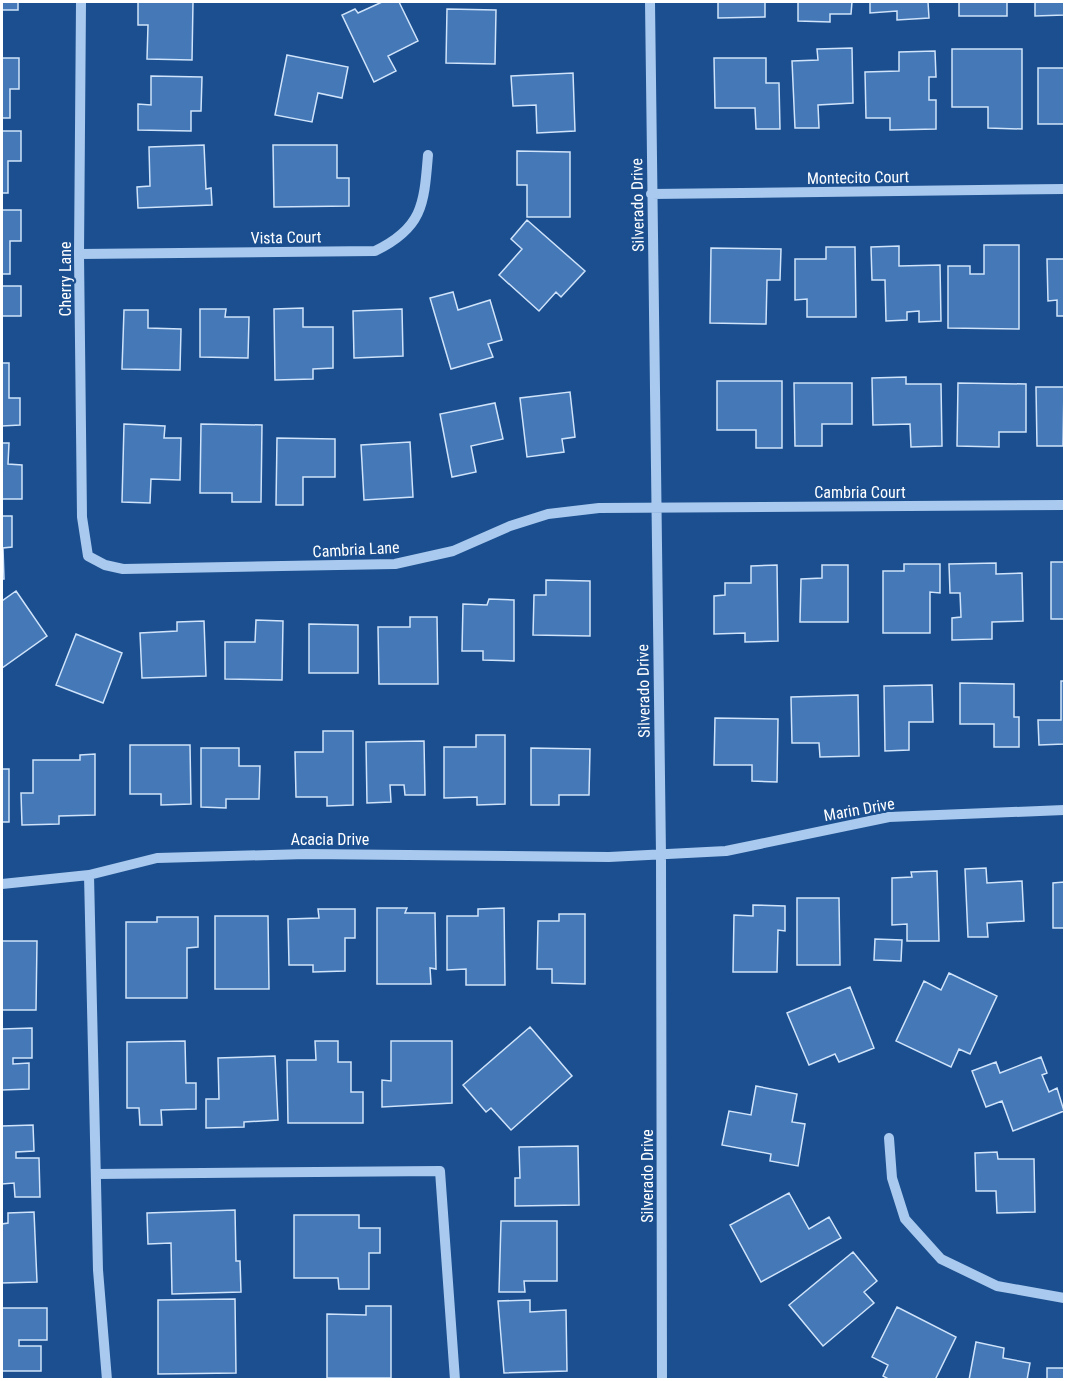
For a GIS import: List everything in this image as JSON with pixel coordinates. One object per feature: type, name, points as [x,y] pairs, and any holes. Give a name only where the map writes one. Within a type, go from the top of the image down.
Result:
[{"type":"street","name":"Cherry Lane","points":[[81,2],[82,517],[88,556]]},
{"type":"street","name":"Silverado Drive","points":[[650,2],[661,855],[662,1380]]},
{"type":"street","name":"Vista Court","points":[[80,254],[375,251],[397,240],[416,220],[425,191],[429,155]]},
{"type":"street","name":"Montecito Court","points":[[651,194],[1065,189]]},
{"type":"street","name":"Cambria Court","points":[[655,508],[1065,505]]},
{"type":"street","name":"Cambria Lane","points":[[88,556],[105,566],[123,569],[395,564],[453,551],[510,526],[548,514],[599,508],[655,508]]},
{"type":"street","name":"Marin Drive","points":[[661,855],[726,851],[889,817],[1065,810]]},
{"type":"street","name":"Acacia Drive","points":[[2,884],[89,875],[158,858],[306,854],[661,855]]},
{"type":"street","points":[[89,875],[98,1270],[107,1380]]},
{"type":"street","points":[[889,1138],[892,1178],[905,1219],[941,1259],[997,1286],[1065,1298]]},
{"type":"street","points":[[96,1174],[440,1171],[454,1337],[455,1380]]},
{"type":"building","points":[[2,2],[18,2],[18,10],[2,10]]},
{"type":"building","points":[[138,2],[193,2],[192,60],[147,59],[148,25],[138,25]]},
{"type":"building","points":[[382,2],[399,2],[418,41],[388,56],[396,71],[374,82],[342,15],[355,9],[358,13]]},
{"type":"building","points":[[718,2],[765,2],[765,17],[718,18]]},
{"type":"building","points":[[798,2],[852,2],[851,14],[830,14],[830,22],[798,21]]},
{"type":"building","points":[[870,2],[928,2],[929,18],[897,20],[897,11],[870,13]]},
{"type":"building","points":[[959,2],[1007,2],[1007,16],[959,16]]},
{"type":"building","points":[[1035,2],[1064,2],[1064,15],[1035,16]]},
{"type":"building","points":[[447,9],[496,10],[495,64],[446,63]]},
{"type":"building","points":[[852,48],[853,103],[818,105],[819,128],[795,128],[792,61],[818,60],[817,49]]},
{"type":"building","points":[[952,49],[1022,49],[1022,129],[988,128],[988,107],[952,107]]},
{"type":"building","points":[[935,51],[936,77],[929,77],[929,100],[936,100],[936,129],[890,130],[890,118],[866,118],[865,72],[899,71],[899,52]]},
{"type":"building","points":[[287,55],[348,67],[342,98],[318,93],[312,122],[275,115]]},
{"type":"building","points":[[2,58],[19,58],[19,89],[10,89],[10,118],[2,118]]},
{"type":"building","points":[[714,58],[766,58],[766,83],[779,83],[780,129],[756,129],[755,108],[715,108]]},
{"type":"building","points":[[1038,68],[1064,68],[1064,124],[1038,124]]},
{"type":"building","points":[[573,73],[575,131],[537,133],[536,105],[513,106],[511,76]]},
{"type":"building","points":[[151,76],[202,77],[201,111],[191,111],[191,131],[138,130],[138,104],[151,105]]},
{"type":"building","points":[[2,131],[21,131],[21,161],[8,161],[8,193],[2,193]]},
{"type":"building","points":[[204,145],[206,189],[211,188],[212,205],[138,208],[137,187],[150,186],[149,147]]},
{"type":"building","points":[[273,145],[337,145],[337,178],[349,178],[349,206],[274,207]]},
{"type":"building","points":[[517,151],[570,152],[570,217],[527,217],[527,185],[517,185]]},
{"type":"building","points":[[2,210],[21,210],[21,241],[10,241],[10,274],[2,274]]},
{"type":"building","points":[[527,220],[585,271],[561,297],[556,292],[539,311],[499,275],[522,249],[511,239]]},
{"type":"building","points":[[984,245],[1019,245],[1019,329],[948,328],[948,266],[970,266],[970,274],[984,274]]},
{"type":"building","points":[[899,246],[899,266],[940,265],[941,321],[919,322],[919,311],[907,312],[907,320],[886,321],[885,280],[872,280],[871,247]]},
{"type":"building","points":[[826,247],[855,247],[856,317],[807,317],[807,299],[795,300],[795,259],[826,259]]},
{"type":"building","points":[[711,248],[781,249],[780,280],[767,280],[766,324],[710,323]]},
{"type":"building","points":[[1047,259],[1064,259],[1064,316],[1057,316],[1057,300],[1048,301]]},
{"type":"building","points":[[2,286],[21,286],[21,316],[2,316]]},
{"type":"building","points":[[453,292],[458,310],[490,300],[502,340],[488,344],[493,357],[451,369],[430,298]]},
{"type":"building","points":[[303,308],[303,327],[333,327],[333,368],[313,369],[313,379],[275,380],[274,309]]},
{"type":"building","points":[[200,309],[226,309],[225,317],[249,317],[248,358],[200,357]]},
{"type":"building","points":[[402,309],[403,356],[354,358],[353,311]]},
{"type":"building","points":[[124,310],[148,310],[148,328],[181,329],[180,370],[122,369]]},
{"type":"building","points":[[2,363],[9,363],[9,398],[20,398],[20,425],[2,426]]},
{"type":"building","points":[[906,377],[906,384],[941,384],[942,446],[911,447],[910,424],[873,425],[872,378]]},
{"type":"building","points":[[717,381],[782,381],[782,448],[756,448],[756,430],[717,430]]},
{"type":"building","points":[[794,383],[852,383],[852,424],[822,424],[822,446],[795,446]]},
{"type":"building","points":[[958,383],[1026,384],[1026,432],[999,432],[999,447],[957,446]]},
{"type":"building","points":[[1036,387],[1064,387],[1063,446],[1037,446]]},
{"type":"building","points":[[570,392],[575,437],[562,439],[564,452],[527,457],[520,398]]},
{"type":"building","points":[[495,403],[503,439],[471,446],[476,472],[452,477],[440,414]]},
{"type":"building","points":[[124,424],[165,426],[164,438],[181,438],[180,480],[151,479],[150,503],[122,502]]},
{"type":"building","points":[[201,424],[262,425],[261,502],[232,502],[232,493],[200,493]]},
{"type":"building","points":[[277,438],[335,439],[335,477],[303,477],[303,505],[276,505]]},
{"type":"building","points":[[410,442],[413,497],[364,500],[361,445]]},
{"type":"building","points":[[2,443],[9,443],[8,464],[22,465],[22,499],[2,499]]},
{"type":"building","points":[[2,516],[12,516],[12,547],[3,548],[4,579],[2,579]]},
{"type":"building","points":[[1051,562],[1064,562],[1064,619],[1051,619]]},
{"type":"building","points":[[996,563],[996,574],[1022,573],[1023,621],[992,622],[992,639],[952,640],[952,618],[961,617],[960,593],[950,593],[949,564]]},
{"type":"building","points":[[904,564],[940,564],[940,593],[930,592],[930,633],[883,633],[883,571],[904,571]]},
{"type":"building","points":[[777,565],[778,641],[745,642],[745,633],[714,634],[714,596],[725,595],[725,583],[751,583],[751,566]]},
{"type":"building","points":[[822,565],[848,565],[848,622],[800,622],[801,579],[822,578]]},
{"type":"building","points":[[546,580],[590,581],[590,636],[533,635],[534,595],[546,595]]},
{"type":"building","points":[[16,591],[47,636],[2,668],[2,601]]},
{"type":"building","points":[[489,599],[514,600],[514,661],[483,660],[483,651],[462,651],[463,604],[487,605]]},
{"type":"building","points":[[410,617],[437,617],[438,684],[379,684],[378,627],[410,627]]},
{"type":"building","points":[[256,620],[283,621],[282,680],[225,679],[225,642],[255,642]]},
{"type":"building","points":[[204,621],[206,676],[142,678],[140,633],[177,631],[177,622]]},
{"type":"building","points":[[309,624],[358,625],[358,673],[309,673]]},
{"type":"building","points":[[76,634],[122,653],[103,703],[56,685]]},
{"type":"building","points":[[1061,681],[1064,681],[1064,744],[1039,745],[1038,720],[1061,720]]},
{"type":"building","points":[[960,683],[1014,684],[1014,717],[1019,717],[1019,747],[994,747],[994,724],[960,724]]},
{"type":"building","points":[[932,685],[933,722],[909,722],[909,750],[885,751],[884,686]]},
{"type":"building","points":[[858,695],[859,756],[820,757],[819,743],[792,743],[791,697]]},
{"type":"building","points":[[715,718],[778,719],[777,782],[752,781],[752,765],[714,765]]},
{"type":"building","points":[[323,731],[353,731],[353,805],[327,806],[327,797],[296,797],[295,752],[323,752]]},
{"type":"building","points":[[476,735],[505,735],[505,804],[477,805],[477,797],[444,798],[444,747],[476,747]]},
{"type":"building","points":[[424,741],[425,795],[405,795],[404,785],[390,785],[391,802],[367,803],[366,742]]},
{"type":"building","points":[[130,745],[190,745],[191,804],[161,805],[161,794],[130,794]]},
{"type":"building","points":[[201,748],[239,748],[239,766],[260,766],[259,799],[226,799],[226,808],[201,807]]},
{"type":"building","points":[[531,748],[590,749],[589,795],[559,795],[559,805],[531,805]]},
{"type":"building","points":[[95,754],[95,815],[59,816],[59,824],[22,825],[21,793],[33,793],[33,760],[80,760],[80,755]]},
{"type":"building","points":[[2,769],[9,769],[9,822],[2,822]]},
{"type":"building","points":[[986,868],[987,883],[1022,881],[1024,921],[987,923],[988,937],[968,937],[965,869]]},
{"type":"building","points":[[937,871],[939,941],[907,941],[907,924],[892,925],[892,878],[912,877],[911,872]]},
{"type":"building","points":[[1064,882],[1064,928],[1053,928],[1053,883]]},
{"type":"building","points":[[797,898],[839,898],[840,965],[797,965]]},
{"type":"building","points":[[753,905],[785,906],[785,931],[778,930],[777,972],[733,972],[734,915],[753,916]]},
{"type":"building","points":[[377,908],[407,908],[405,913],[435,913],[436,969],[430,968],[431,984],[377,984]]},
{"type":"building","points":[[504,908],[505,985],[466,985],[466,969],[447,970],[447,916],[478,916],[478,909]]},
{"type":"building","points":[[318,909],[355,909],[355,938],[345,938],[345,971],[313,972],[313,965],[289,965],[288,919],[319,918]]},
{"type":"building","points":[[559,914],[585,914],[585,984],[552,983],[552,969],[537,969],[538,921],[559,921]]},
{"type":"building","points":[[215,916],[268,916],[269,989],[215,989]]},
{"type":"building","points":[[157,917],[198,917],[198,947],[187,948],[187,998],[126,998],[126,922],[157,922]]},
{"type":"building","points":[[875,939],[902,940],[901,961],[874,960]]},
{"type":"building","points":[[2,941],[37,941],[36,1010],[2,1010]]},
{"type":"building","points":[[949,973],[997,996],[970,1054],[959,1049],[951,1067],[896,1041],[924,981],[941,990]]},
{"type":"building","points":[[850,987],[874,1048],[839,1062],[835,1054],[809,1065],[787,1013]]},
{"type":"building","points":[[530,1027],[572,1076],[511,1130],[491,1108],[486,1112],[463,1085]]},
{"type":"building","points":[[32,1028],[32,1058],[13,1058],[13,1064],[29,1063],[29,1089],[2,1090],[2,1029]]},
{"type":"building","points":[[185,1041],[186,1083],[196,1083],[196,1109],[161,1110],[162,1125],[140,1125],[139,1108],[127,1108],[127,1042]]},
{"type":"building","points":[[315,1041],[338,1041],[338,1062],[351,1062],[351,1092],[363,1092],[363,1123],[288,1123],[287,1060],[316,1060]]},
{"type":"building","points":[[391,1041],[452,1041],[452,1103],[382,1107],[382,1080],[391,1081]]},
{"type":"building","points":[[275,1056],[278,1120],[244,1122],[244,1127],[206,1128],[206,1099],[219,1099],[218,1058]]},
{"type":"building","points":[[1041,1057],[1047,1073],[1042,1075],[1049,1092],[1057,1088],[1064,1111],[1013,1131],[1002,1101],[986,1107],[972,1071],[996,1062],[1000,1073]]},
{"type":"building","points":[[756,1086],[797,1094],[792,1122],[805,1124],[798,1166],[770,1161],[771,1154],[722,1145],[729,1111],[751,1115]]},
{"type":"building","points":[[33,1125],[34,1151],[16,1152],[16,1158],[39,1158],[40,1197],[15,1197],[14,1183],[2,1184],[2,1126]]},
{"type":"building","points":[[578,1146],[579,1205],[515,1206],[515,1178],[520,1178],[519,1147]]},
{"type":"building","points":[[997,1152],[998,1159],[1034,1159],[1035,1212],[997,1213],[996,1191],[976,1191],[975,1153]]},
{"type":"building","points":[[789,1193],[809,1229],[829,1217],[841,1238],[761,1282],[730,1225]]},
{"type":"building","points":[[235,1210],[236,1261],[240,1261],[241,1292],[172,1294],[171,1243],[148,1244],[147,1213]]},
{"type":"building","points":[[34,1212],[37,1282],[2,1283],[2,1224],[8,1223],[8,1213]]},
{"type":"building","points":[[294,1215],[359,1215],[359,1228],[380,1228],[380,1253],[369,1253],[369,1289],[339,1289],[338,1278],[294,1278]]},
{"type":"building","points":[[501,1221],[557,1221],[557,1281],[524,1281],[525,1292],[499,1292]]},
{"type":"building","points":[[853,1252],[877,1281],[864,1292],[874,1303],[823,1346],[789,1305]]},
{"type":"building","points":[[235,1299],[236,1373],[158,1374],[158,1300]]},
{"type":"building","points":[[530,1300],[530,1312],[566,1310],[567,1371],[504,1373],[498,1301]]},
{"type":"building","points":[[366,1306],[391,1306],[391,1378],[327,1378],[327,1314],[366,1315]]},
{"type":"building","points":[[897,1307],[956,1337],[935,1380],[890,1380],[883,1376],[888,1365],[872,1357]]},
{"type":"building","points":[[2,1308],[47,1308],[47,1340],[19,1340],[19,1346],[41,1346],[41,1371],[2,1371]]},
{"type":"building","points":[[976,1342],[1004,1348],[1003,1358],[1030,1363],[1027,1380],[969,1380]]},
{"type":"building","points":[[1047,1368],[1064,1368],[1064,1380],[1047,1380]]}]
